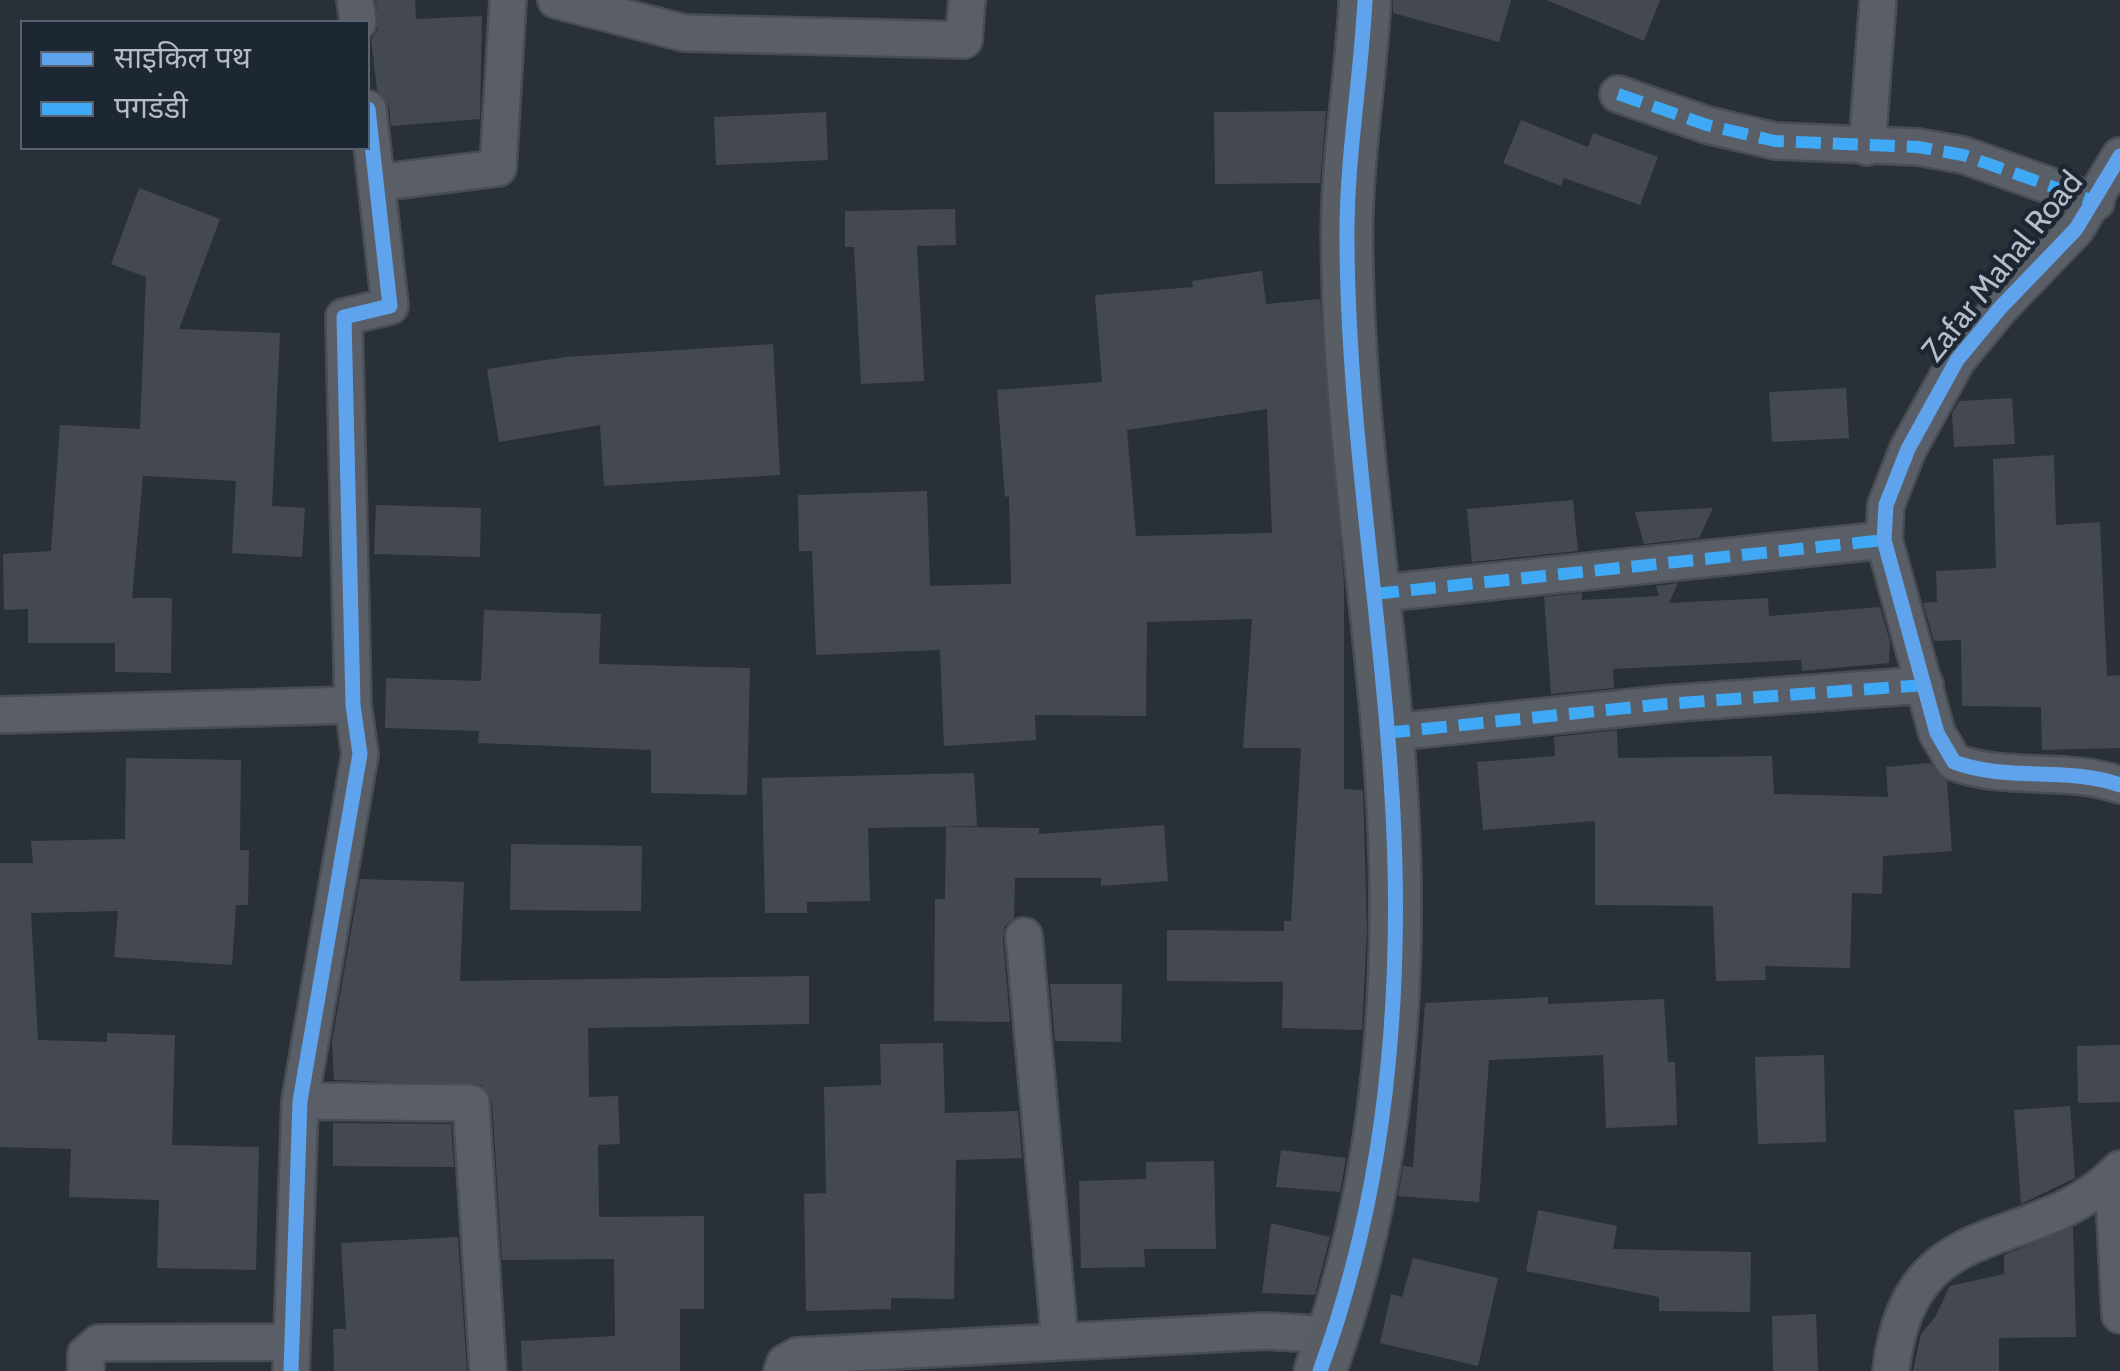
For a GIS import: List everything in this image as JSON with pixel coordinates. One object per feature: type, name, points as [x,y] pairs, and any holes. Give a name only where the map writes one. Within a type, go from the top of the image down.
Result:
[{"type":"street","points":[[376,183],[498,168],[508,0]]},
{"type":"street","points":[[556,0],[684,33],[964,40],[967,0]]},
{"type":"street","points":[[782,1371],[784,1363],[797,1356],[1265,1332],[1326,1353],[1356,1251],[1388,1070],[1396,972],[1395,862],[1347,239],[1365,0]]},
{"type":"street","points":[[1867,147],[1878,0]]},
{"type":"street","points":[[1618,94],[1707,124],[1776,141],[1918,148],[1963,155],[2096,202]]},
{"type":"street","points":[[86,1371],[86,1354],[99,1343],[292,1357],[300,1101],[360,754],[353,705],[344,317],[390,306],[370,128]]},
{"type":"street","name":"Zafar Mahal Road","points":[[2120,156],[2096,202],[2058,250],[2000,308],[1957,360],[1908,449],[1886,505],[1884,540],[1937,733],[1954,762],[2002,774],[2097,778],[2120,785]]},
{"type":"street","points":[[1374,594],[1884,540]]},
{"type":"street","points":[[1385,733],[1664,704],[1925,685]]},
{"type":"street","points":[[0,715],[353,705]]},
{"type":"street","points":[[1024,936],[1060,1342]]},
{"type":"street","points":[[300,1101],[471,1103],[488,1371]]},
{"type":"street","points":[[2117,1173],[2120,1315]]},
{"type":"street","points":[[1890,1371],[1904,1310],[1946,1257],[1979,1238],[2073,1208],[2117,1173]]},
{"type":"building","points":[[376,0],[415,0],[416,19],[482,16],[480,119],[391,126],[389,106],[377,90],[371,39],[378,29]]},
{"type":"building","points":[[1393,0],[1511,0],[1499,42],[1393,13]]},
{"type":"building","points":[[1547,0],[1660,0],[1644,41]]},
{"type":"building","points":[[1326,111],[1320,183],[1215,184],[1214,112]]},
{"type":"building","points":[[826,112],[828,160],[716,165],[714,117]]},
{"type":"building","points":[[1521,120],[1588,147],[1593,133],[1658,157],[1640,205],[1564,178],[1561,186],[1503,163]]},
{"type":"building","points":[[139,188],[220,219],[179,329],[280,333],[272,506],[305,508],[302,557],[232,553],[236,481],[143,476],[132,598],[172,598],[171,673],[115,672],[115,643],[28,643],[28,609],[4,610],[3,554],[51,551],[60,425],[140,429],[146,277],[111,264]]},
{"type":"building","points":[[955,209],[956,245],[917,246],[924,381],[861,384],[854,247],[845,247],[845,211]]},
{"type":"building","points":[[1262,271],[1266,304],[1320,299],[1344,584],[1344,789],[1363,790],[1367,930],[1362,1030],[1282,1028],[1283,982],[1167,981],[1167,930],[1284,931],[1284,921],[1291,921],[1301,748],[1243,748],[1252,619],[1147,622],[1146,716],[1035,715],[1036,740],[944,746],[940,650],[816,655],[812,551],[799,551],[798,495],[927,491],[930,586],[1011,584],[1009,496],[1005,497],[997,390],[1102,382],[1095,295],[1193,287],[1192,281]],"holes":[[[1267,409],[1272,533],[1136,536],[1127,430]]]},
{"type":"building","points":[[773,344],[780,475],[604,486],[600,425],[499,442],[487,369],[566,357]]},
{"type":"building","points":[[1846,388],[1849,438],[1772,442],[1769,392]]},
{"type":"building","points":[[2012,398],[2015,444],[1954,447],[1952,414],[1959,401]]},
{"type":"building","points":[[2054,455],[2056,525],[2100,522],[2107,676],[2120,675],[2120,748],[2042,750],[2041,707],[1962,706],[1961,640],[1934,641],[1923,603],[1937,602],[1936,571],[1996,568],[1993,459]]},
{"type":"building","points":[[1573,500],[1578,551],[1472,562],[1467,509]]},
{"type":"building","points":[[376,505],[481,508],[480,557],[374,554]]},
{"type":"building","points":[[1713,508],[1699,538],[1644,544],[1635,512]]},
{"type":"building","points":[[1678,583],[1669,603],[1768,598],[1769,616],[1880,607],[1890,642],[1889,663],[1802,671],[1801,660],[1613,669],[1614,688],[1551,694],[1544,597],[1582,593],[1582,600],[1659,596],[1656,586]]},
{"type":"building","points":[[484,610],[601,614],[599,664],[750,668],[747,795],[651,793],[651,750],[478,743],[479,731],[385,728],[386,678],[481,681]]},
{"type":"building","points":[[1617,730],[1618,758],[1772,756],[1774,794],[1888,797],[1886,767],[1930,763],[1947,782],[1952,851],[1883,856],[1882,894],[1852,893],[1850,968],[1765,966],[1766,980],[1716,981],[1713,906],[1595,905],[1595,821],[1483,830],[1477,762],[1555,756],[1554,737]]},
{"type":"building","points":[[126,758],[241,760],[240,850],[249,850],[248,905],[236,905],[232,965],[114,957],[118,911],[31,913],[38,1040],[107,1042],[107,1033],[175,1035],[172,1145],[259,1147],[256,1270],[157,1268],[159,1200],[69,1197],[71,1149],[0,1147],[0,863],[33,863],[31,841],[125,839]]},
{"type":"building","points":[[974,773],[977,826],[868,828],[870,901],[807,902],[807,913],[765,913],[762,778]]},
{"type":"building","points":[[1164,825],[1168,881],[1101,886],[1101,878],[1015,878],[1014,918],[1005,926],[1003,938],[1010,1022],[934,1021],[935,899],[945,899],[946,827],[1039,828],[1039,834]]},
{"type":"building","points":[[511,844],[642,846],[641,911],[510,910]]},
{"type":"building","points":[[360,879],[464,882],[460,981],[809,976],[809,1024],[588,1028],[589,1097],[618,1096],[620,1144],[598,1145],[599,1217],[704,1216],[704,1309],[680,1309],[680,1371],[522,1371],[521,1341],[615,1336],[614,1259],[502,1260],[492,1102],[482,1085],[334,1080],[332,1042]]},
{"type":"building","points":[[1050,984],[1122,984],[1121,1042],[1055,1041]]},
{"type":"building","points":[[1548,997],[1548,1004],[1664,999],[1668,1062],[1675,1062],[1677,1125],[1606,1128],[1603,1055],[1489,1060],[1479,1202],[1398,1196],[1403,1166],[1413,1167],[1425,1003]]},
{"type":"building","points":[[943,1043],[945,1113],[1018,1111],[1022,1158],[956,1160],[954,1299],[891,1298],[891,1309],[806,1311],[804,1194],[826,1193],[824,1087],[881,1085],[880,1044]]},
{"type":"building","points":[[2120,1045],[2120,1102],[2078,1103],[2077,1046]]},
{"type":"building","points":[[1824,1055],[1826,1142],[1758,1144],[1755,1057]]},
{"type":"building","points":[[2070,1106],[2075,1178],[2021,1204],[2014,1110]]},
{"type":"building","points":[[333,1123],[451,1124],[454,1167],[333,1166]]},
{"type":"building","points":[[1281,1150],[1346,1158],[1340,1192],[1276,1187]]},
{"type":"building","points":[[1214,1161],[1216,1249],[1144,1249],[1145,1267],[1081,1268],[1079,1181],[1146,1179],[1146,1162]]},
{"type":"building","points":[[1538,1210],[1617,1226],[1613,1249],[1751,1252],[1750,1312],[1659,1311],[1659,1297],[1526,1271]]},
{"type":"building","points":[[1271,1223],[1330,1237],[1315,1295],[1262,1293]]},
{"type":"building","points":[[2073,1227],[2076,1337],[1999,1338],[1999,1371],[1913,1371],[1921,1334],[1935,1317],[1950,1286],[2004,1274],[2004,1255]]},
{"type":"building","points":[[458,1237],[467,1371],[334,1371],[333,1329],[346,1329],[341,1243]]},
{"type":"building","points":[[1413,1258],[1498,1278],[1478,1366],[1380,1343],[1391,1294],[1402,1297]]},
{"type":"building","points":[[1816,1314],[1818,1371],[1773,1371],[1772,1316]]},
{"type":"marked path","points":[[1618,94],[1707,125],[1775,141],[1918,147],[1963,155],[2096,202]]},
{"type":"marked path","points":[[1374,594],[1884,540]]},
{"type":"marked path","points":[[1385,733],[1665,704],[1925,685]]},
{"type":"cycle path","points":[[1320,1371],[1340,1310],[1371,1186],[1389,1058],[1393,994],[1392,788],[1349,319],[1347,211],[1365,0]]},
{"type":"cycle path","points":[[291,1371],[300,1101],[360,754],[353,705],[344,317],[390,306],[370,127]]},
{"type":"cycle path","points":[[2120,156],[2076,229],[2000,308],[1957,360],[1908,449],[1886,505],[1884,540],[1937,733],[1954,762],[1995,771],[2079,776],[2120,785]]}]
